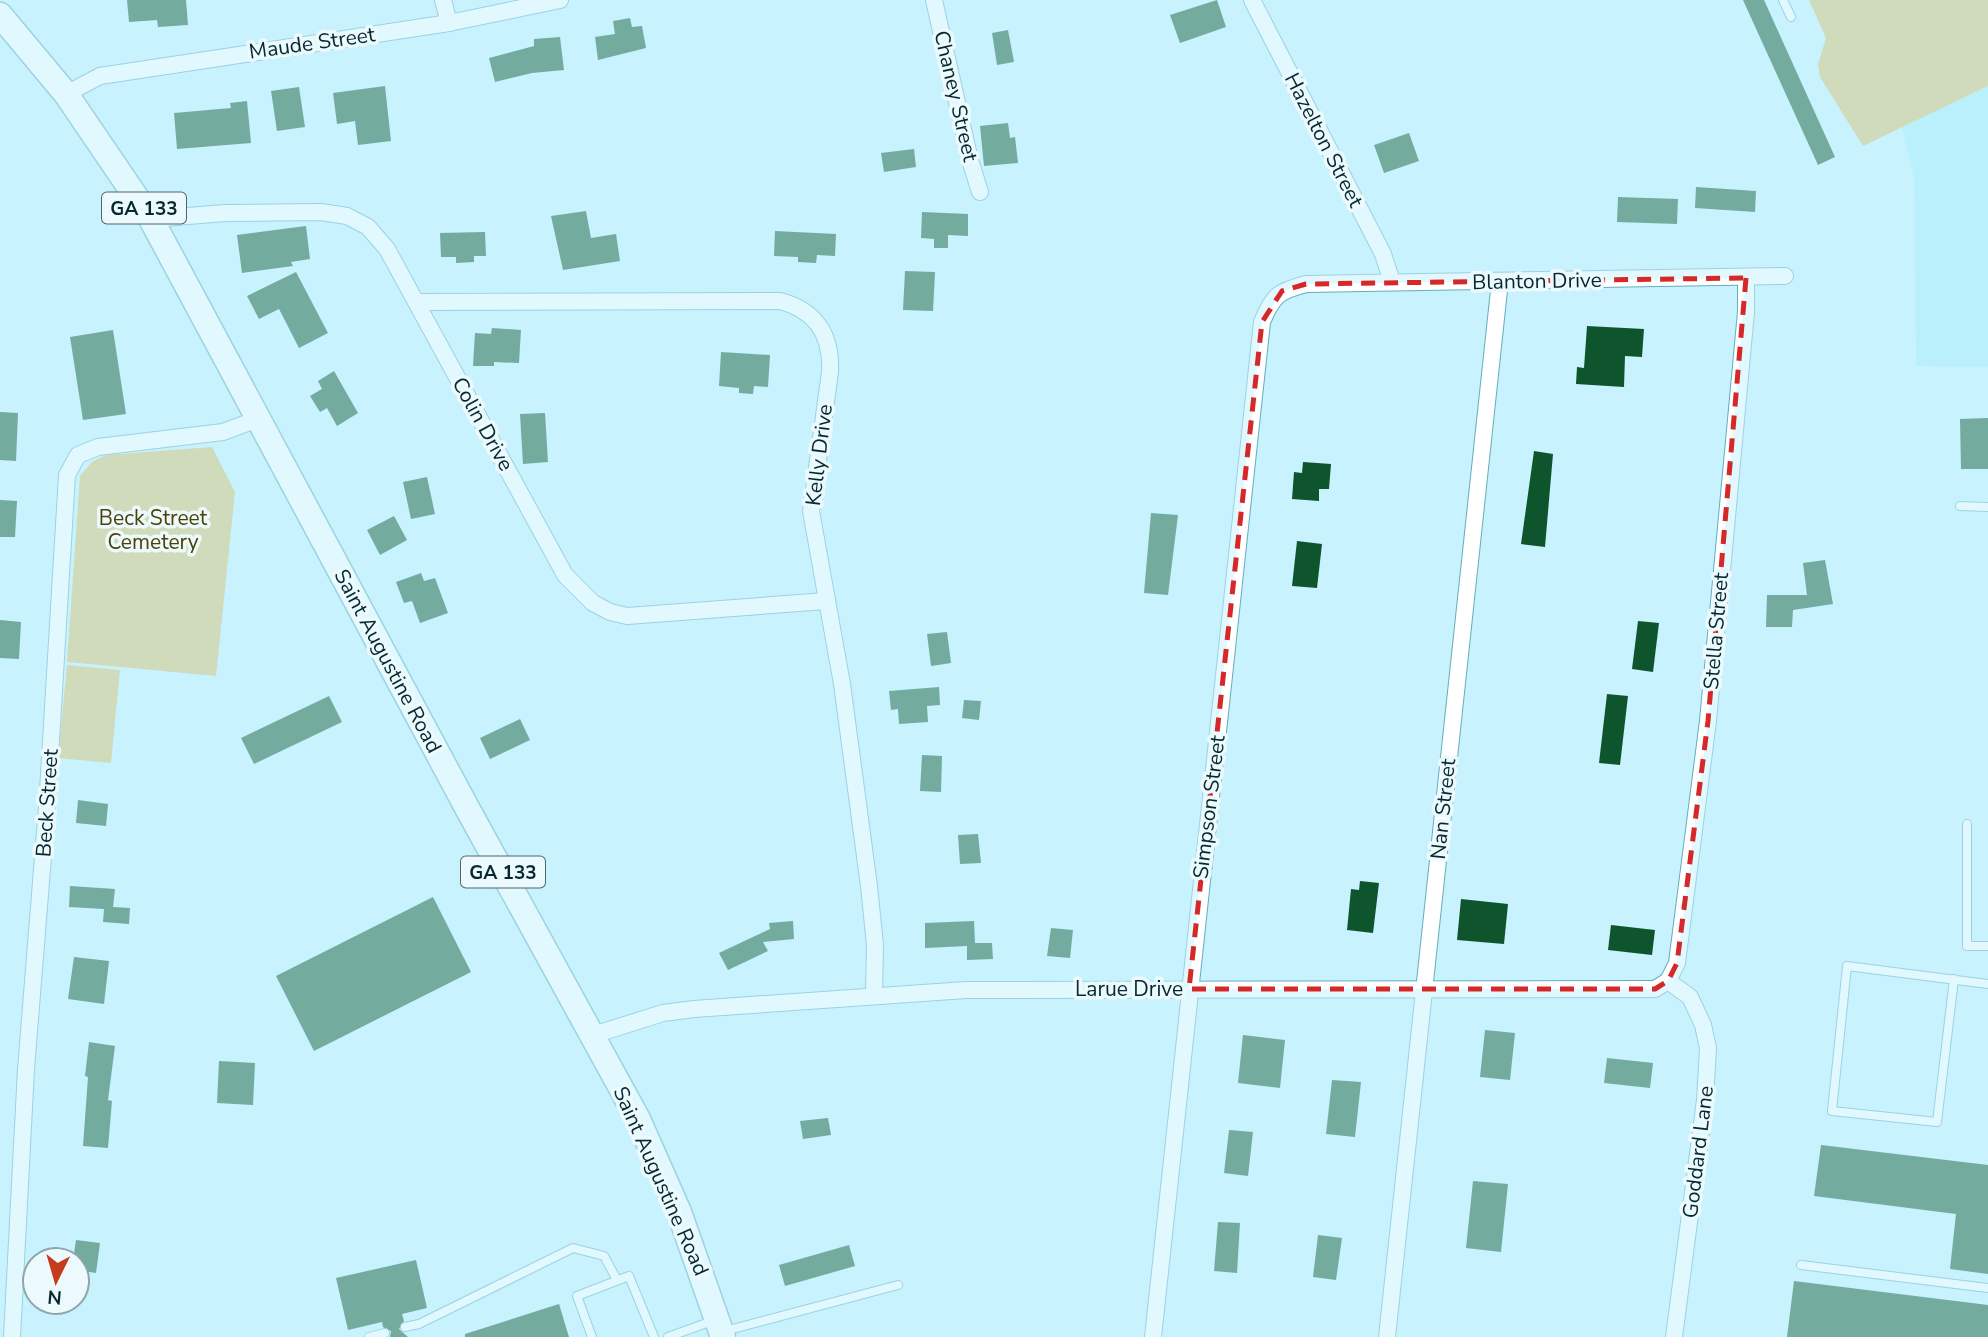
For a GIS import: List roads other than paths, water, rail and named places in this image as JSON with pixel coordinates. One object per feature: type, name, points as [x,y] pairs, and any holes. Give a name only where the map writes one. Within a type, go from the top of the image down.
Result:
[{"type":"main road","name":"Saint Augustine Road","points":[[0,15],[66,94],[151,219],[638,1119],[679,1212],[721,1330]]},
{"type":"street","points":[[443,0],[449,23]]},
{"type":"street","name":"Maude Street","points":[[66,94],[100,76],[449,23],[561,0]]},
{"type":"street","name":"Chaney Street","points":[[934,0],[970,160],[980,192]]},
{"type":"street","name":"Hazelton Street","points":[[1252,0],[1383,254],[1392,282]]},
{"type":"street","name":"Colin Drive","points":[[151,219],[225,213],[321,212],[347,216],[368,226],[387,249],[565,575],[593,603],[610,612],[647,616],[826,601]]},
{"type":"street","name":"Blanton Drive","points":[[1290,288],[1306,284],[1785,276]]},
{"type":"street","name":"Stella Street","points":[[1668,981],[1677,963],[1708,721],[1746,313],[1746,278]]},
{"type":"street","name":"Nan Street","points":[[1387,1337],[1500,281]]},
{"type":"street","name":"Simpson Street","points":[[1153,1337],[1262,322],[1269,305],[1282,291],[1290,288]]},
{"type":"street","name":"Kelly Drive","points":[[416,302],[780,301],[794,305],[817,321],[825,332],[831,353],[811,511],[842,684],[869,886],[875,945],[874,994]]},
{"type":"street","name":"Beck Street","points":[[12,1337],[26,1069],[46,820],[67,475],[78,456],[98,447],[223,432],[258,419]]},
{"type":"street","name":"Larue Drive","points":[[593,1035],[663,1013],[874,994],[966,990],[1655,989],[1668,981]]},
{"type":"street","name":"Goddard Lane","points":[[1668,981],[1690,997],[1703,1025],[1708,1048],[1705,1100],[1674,1337]]},
{"type":"lane","points":[[1783,0],[1791,17]]},
{"type":"lane","points":[[1960,506],[1988,507]]},
{"type":"lane","points":[[1967,824],[1967,946],[1988,946]]},
{"type":"lane","points":[[1954,979],[1937,1122],[1832,1111],[1847,966],[1954,979],[1988,984]]},
{"type":"lane","points":[[405,1328],[419,1324],[572,1248],[604,1256],[617,1280]]},
{"type":"lane","points":[[1801,1265],[1988,1288]]},
{"type":"lane","points":[[592,1337],[577,1296],[629,1276],[654,1337]]},
{"type":"lane","points":[[668,1337],[721,1330],[898,1285]]},
{"type":"lane","points":[[369,1337],[384,1333]]},
{"type":"park label","name":"Beck Street Cemetery","points":[[153,530]]}]
